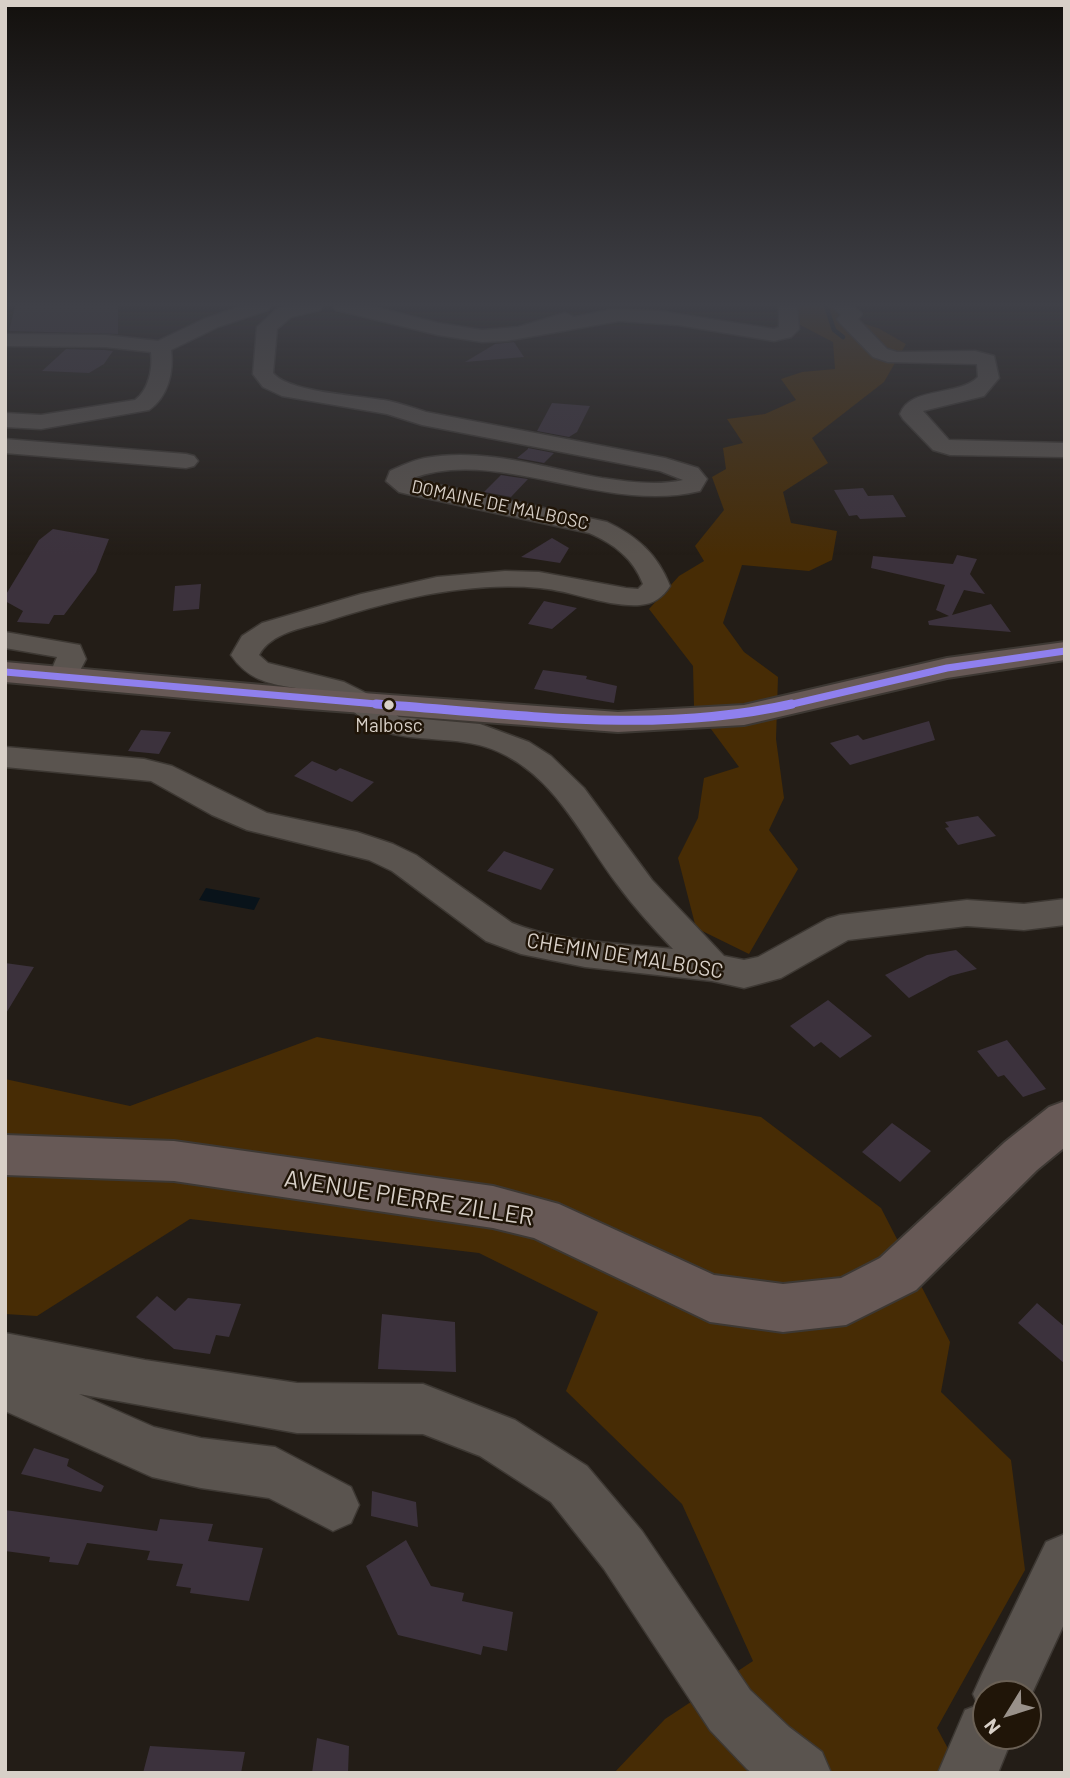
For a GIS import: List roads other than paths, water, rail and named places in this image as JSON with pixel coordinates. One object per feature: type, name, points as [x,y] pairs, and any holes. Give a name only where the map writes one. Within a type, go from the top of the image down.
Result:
[{"type":"main road","points":[[5,673],[618,722],[744,715],[947,668],[1065,651]]},
{"type":"main road","name":"AVENUE PIERRE ZILLER","points":[[5,1156],[174,1161],[493,1207],[542,1219],[710,1298],[783,1308],[846,1301],[898,1274],[1021,1156],[1065,1120]]},
{"type":"street","points":[[5,420],[41,422],[141,405],[150,398],[154,389]]},
{"type":"street","name":"DOMAINE DE MALBOSC","points":[[285,389],[391,408],[422,418],[665,465],[690,473],[695,479],[692,486],[663,491],[598,485],[459,462],[429,463],[398,476],[398,481],[407,487],[586,523],[612,531],[624,538],[652,571],[657,586],[646,596],[631,598],[564,582],[506,578],[460,580],[420,587],[272,629],[252,642],[245,655],[251,667],[265,674],[315,682],[362,703]]},
{"type":"street","points":[[978,389],[921,403],[913,408],[911,415],[942,445],[950,448],[1065,450]]},
{"type":"street","points":[[5,446],[186,461]]},
{"type":"street","points":[[5,640],[70,651],[72,659],[63,678]]},
{"type":"street","points":[[362,703],[375,718],[392,725],[489,736],[527,752],[575,795],[629,875],[659,912],[712,967]]},
{"type":"street","name":"CHEMIN DE MALBOSC","points":[[5,757],[154,771],[259,822],[284,830],[358,844],[381,852],[404,863],[499,932],[521,941],[585,953],[712,967],[744,974],[768,968],[840,928],[967,913],[1024,917],[1065,912]]},
{"type":"street","points":[[5,1356],[145,1384],[297,1408],[423,1409],[497,1438],[569,1484],[622,1550],[730,1710],[768,1748],[802,1773]]},
{"type":"street","points":[[5,1375],[20,1393],[152,1452],[201,1463],[275,1473],[333,1505]]},
{"type":"street","points":[[1009,1680],[1065,1561]]},
{"type":"street","points":[[968,1773],[978,1750]]},
{"type":"place","name":"Malbosc","points":[[389,705]]}]
